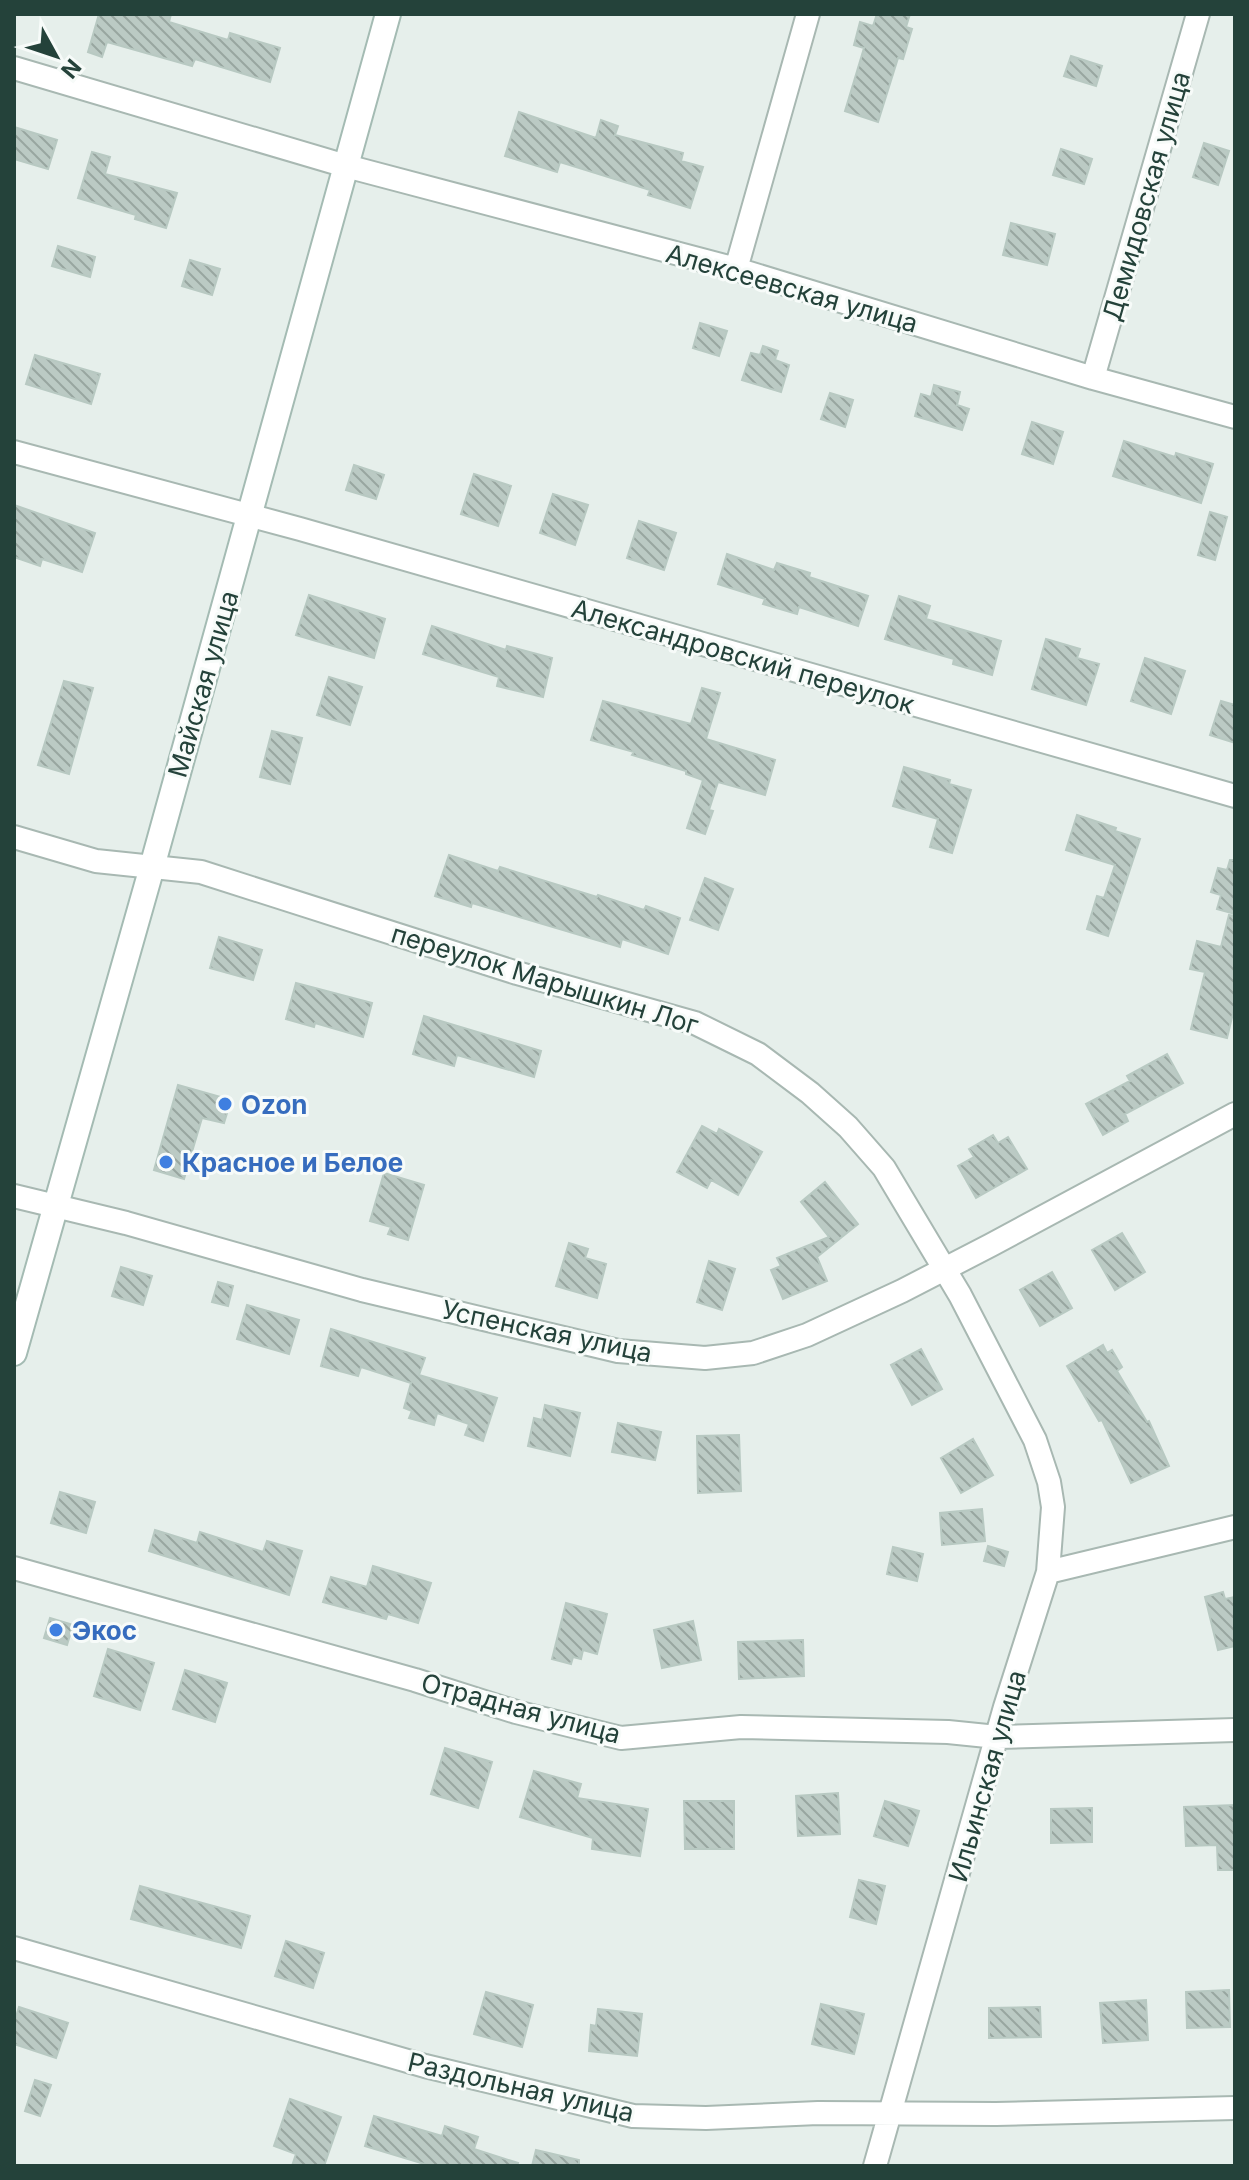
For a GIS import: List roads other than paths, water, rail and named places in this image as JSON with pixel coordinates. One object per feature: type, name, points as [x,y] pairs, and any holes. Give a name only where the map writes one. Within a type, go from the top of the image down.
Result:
[{"type":"street","name":"Майская улица","points":[[14,1353],[388,14]]},
{"type":"street","points":[[736,269],[808,14]]},
{"type":"street","name":"Демидовская улица","points":[[1093,378],[1198,14]]},
{"type":"street","name":"Алексеевская улица","points":[[14,68],[346,166],[736,269],[1093,378],[1235,417]]},
{"type":"street","name":"Александровский переулок","points":[[14,452],[1235,796]]},
{"type":"street","name":"переулок Марышкин Лог","points":[[14,837],[96,861],[201,872],[517,973],[695,1023],[758,1054],[848,1127],[884,1168],[944,1268],[1035,1440],[1049,1482],[1053,1507],[1048,1572]]},
{"type":"street","name":"Успенская улица","points":[[14,1196],[126,1223],[362,1290],[618,1351],[705,1358],[753,1353],[807,1335],[902,1291],[1235,1114]]},
{"type":"street","points":[[1048,1572],[1235,1527]]},
{"type":"street","name":"Отрадная улица","points":[[14,1568],[415,1680],[516,1712],[621,1738],[741,1727],[948,1732],[997,1737],[1235,1730]]},
{"type":"street","name":"Ильинская улица","points":[[875,2166],[997,1737],[1048,1572]]},
{"type":"street","name":"Раздольная улица","points":[[14,1948],[425,2066],[633,2116],[706,2118],[818,2113],[890,2115],[1235,2108]]},
{"type":"place","name":"Ozon","points":[[225,1104]]},
{"type":"place","name":"Красное и Белое","points":[[166,1162]]},
{"type":"place","name":"Экос","points":[[56,1630]]}]
